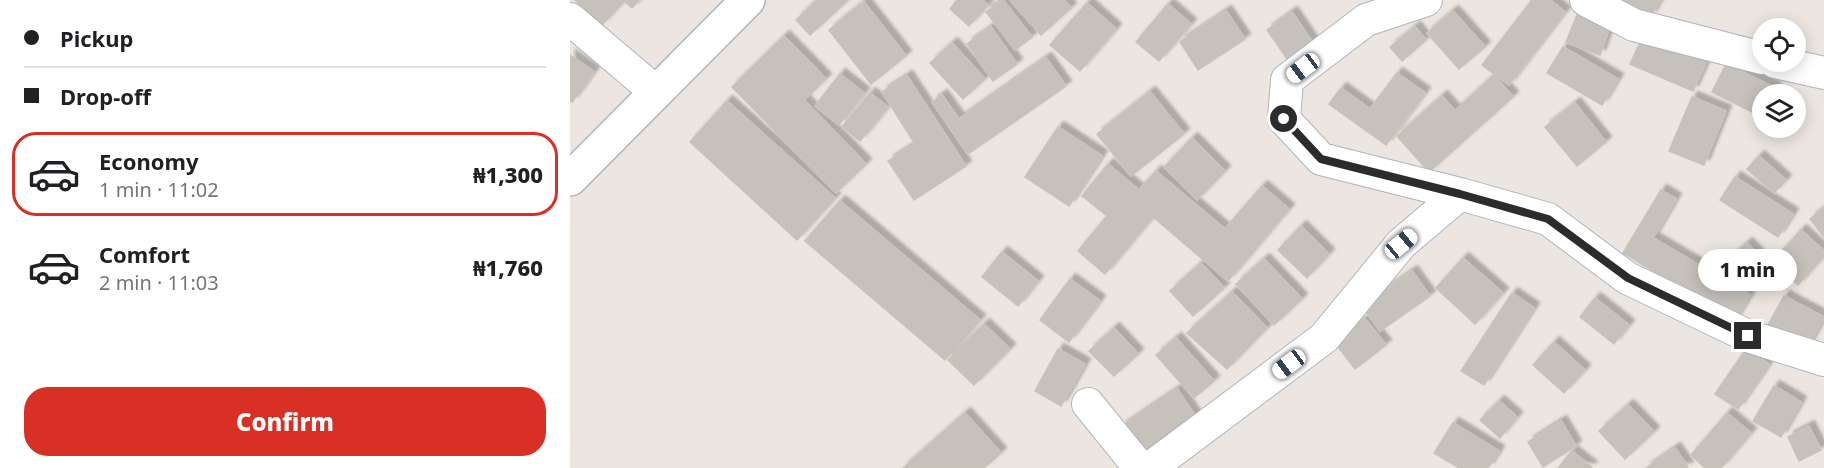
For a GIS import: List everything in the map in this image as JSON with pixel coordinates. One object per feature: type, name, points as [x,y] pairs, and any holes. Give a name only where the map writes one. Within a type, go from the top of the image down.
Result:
[{"type":"street","points":[[570,179],[748,0]]},
{"type":"street","points":[[1426,0],[1366,20],[1287,80],[1284,119],[1321,159],[1548,219],[1628,278],[1748,336],[1824,360]]},
{"type":"street","points":[[1586,0],[1634,25],[1752,55]]},
{"type":"street","points":[[570,20],[656,92]]},
{"type":"street","points":[[1806,69],[1824,73]]},
{"type":"street","points":[[1150,468],[1324,338],[1401,244],[1460,194]]},
{"type":"street","points":[[1088,404],[1140,468]]},
{"type":"building","points":[[575,0],[639,0],[632,8],[624,1],[602,25]]},
{"type":"building","points":[[817,0],[848,0],[810,35],[796,20]]},
{"type":"building","points":[[957,0],[982,0],[988,5],[969,26],[950,9]]},
{"type":"building","points":[[1003,0],[1032,37],[1015,50],[986,12]]},
{"type":"building","points":[[1010,0],[1064,0],[1071,8],[1041,35]]},
{"type":"building","points":[[1532,0],[1550,0],[1565,12],[1509,85],[1482,65]]},
{"type":"building","points":[[1624,0],[1660,0],[1651,16]]},
{"type":"building","points":[[864,2],[906,56],[871,84],[829,30]]},
{"type":"building","points":[[1087,3],[1116,29],[1080,71],[1050,45]]},
{"type":"building","points":[[1168,4],[1191,24],[1159,61],[1136,42]]},
{"type":"building","points":[[1226,11],[1245,39],[1198,70],[1180,42]]},
{"type":"building","points":[[1453,11],[1485,47],[1459,69],[1427,33]]},
{"type":"building","points":[[1292,12],[1317,49],[1292,66],[1267,30]]},
{"type":"building","points":[[1577,15],[1610,27],[1600,55],[1566,42]]},
{"type":"building","points":[[991,27],[1017,64],[993,81],[967,44]]},
{"type":"building","points":[[1415,27],[1426,40],[1402,61],[1390,47]]},
{"type":"building","points":[[784,36],[826,79],[804,100],[866,164],[836,193],[732,87]]},
{"type":"building","points":[[1643,36],[1706,62],[1693,91],[1630,64]]},
{"type":"building","points":[[952,43],[985,79],[963,99],[930,63]]},
{"type":"building","points":[[1563,47],[1618,79],[1602,105],[1547,73]]},
{"type":"building","points":[[570,55],[594,72],[572,102],[570,100]]},
{"type":"building","points":[[1046,58],[1066,86],[968,154],[932,102],[942,95],[959,119]]},
{"type":"building","points":[[1726,64],[1768,84],[1752,84],[1752,112],[1712,92]]},
{"type":"building","points":[[1397,73],[1425,93],[1386,145],[1329,104],[1341,88],[1370,109]]},
{"type":"building","points":[[840,74],[864,93],[839,125],[815,106]]},
{"type":"building","points":[[1494,75],[1513,97],[1429,172],[1397,136],[1442,96],[1455,111]]},
{"type":"building","points":[[907,76],[966,166],[914,200],[888,161],[915,144],[882,92]]},
{"type":"building","points":[[1150,92],[1184,134],[1131,176],[1097,134]]},
{"type":"building","points":[[870,93],[888,107],[860,141],[842,127]]},
{"type":"building","points":[[1692,97],[1726,111],[1704,165],[1669,151]]},
{"type":"building","points":[[727,101],[835,198],[797,240],[690,142]]},
{"type":"building","points":[[1575,103],[1606,142],[1577,166],[1545,127]]},
{"type":"building","points":[[1058,127],[1102,156],[1069,206],[1025,177]]},
{"type":"building","points":[[1192,138],[1225,171],[1197,200],[1164,167]]},
{"type":"building","points":[[1759,156],[1786,180],[1774,193],[1747,169]]},
{"type":"building","points":[[1108,164],[1139,190],[1156,171],[1225,229],[1262,186],[1289,209],[1228,281],[1153,217],[1105,274],[1078,251],[1107,216],[1082,196]]},
{"type":"building","points":[[1735,177],[1793,214],[1778,237],[1720,200]]},
{"type":"building","points":[[1661,190],[1676,199],[1653,238],[1750,295],[1735,320],[1623,253]]},
{"type":"building","points":[[840,201],[980,320],[945,360],[805,241]]},
{"type":"building","points":[[1824,208],[1824,237],[1810,219]]},
{"type":"building","points":[[1301,226],[1329,254],[1307,278],[1278,250]]},
{"type":"building","points":[[1801,230],[1824,251],[1824,256],[1798,285],[1772,262]]},
{"type":"building","points":[[1747,243],[1767,264],[1748,280],[1729,259]]},
{"type":"building","points":[[1002,252],[1038,281],[1018,306],[982,277]]},
{"type":"building","points":[[1463,258],[1503,293],[1475,324],[1436,288]]},
{"type":"building","points":[[1264,259],[1302,299],[1274,325],[1236,284]]},
{"type":"building","points":[[1201,263],[1224,288],[1193,316],[1170,291]]},
{"type":"building","points":[[1412,271],[1430,296],[1380,331],[1362,306]]},
{"type":"building","points":[[1070,279],[1100,301],[1069,342],[1040,320]]},
{"type":"building","points":[[1232,292],[1267,328],[1227,369],[1187,333]]},
{"type":"building","points":[[1512,293],[1534,308],[1484,385],[1461,371]]},
{"type":"building","points":[[1784,296],[1824,317],[1808,346],[1768,325]]},
{"type":"building","points":[[1595,298],[1629,325],[1614,344],[1580,317]]},
{"type":"building","points":[[1365,319],[1386,345],[1355,369],[1334,342]]},
{"type":"building","points":[[984,324],[1010,349],[974,385],[948,360]]},
{"type":"building","points":[[1114,328],[1138,354],[1114,376],[1089,351]]},
{"type":"building","points":[[1176,338],[1214,381],[1194,398],[1156,355]]},
{"type":"building","points":[[1554,342],[1585,370],[1564,393],[1533,365]]},
{"type":"building","points":[[1058,349],[1085,364],[1061,406],[1035,391]]},
{"type":"building","points":[[1746,349],[1769,364],[1738,409],[1715,394]]},
{"type":"building","points":[[1774,386],[1801,402],[1781,437],[1753,421]]},
{"type":"building","points":[[1177,389],[1198,420],[1142,458],[1121,427]]},
{"type":"building","points":[[1499,401],[1517,417],[1500,438],[1480,420]]},
{"type":"building","points":[[1628,405],[1654,432],[1625,459],[1599,431]]},
{"type":"building","points":[[965,413],[1001,453],[984,468],[903,468]]},
{"type":"building","points":[[1727,413],[1751,433],[1721,468],[1705,468],[1691,455]]},
{"type":"building","points":[[1561,421],[1576,446],[1543,467],[1528,442]]},
{"type":"building","points":[[1453,423],[1499,451],[1488,468],[1459,468],[1434,453]]},
{"type":"building","points":[[1809,426],[1821,450],[1799,461],[1788,437]]},
{"type":"building","points":[[1675,448],[1688,467],[1646,468]]},
{"type":"building","points":[[1572,451],[1592,467],[1558,468]]},
{"type":"route","points":[[1284,119],[1321,159],[1548,219],[1628,278],[1748,336]]}]
